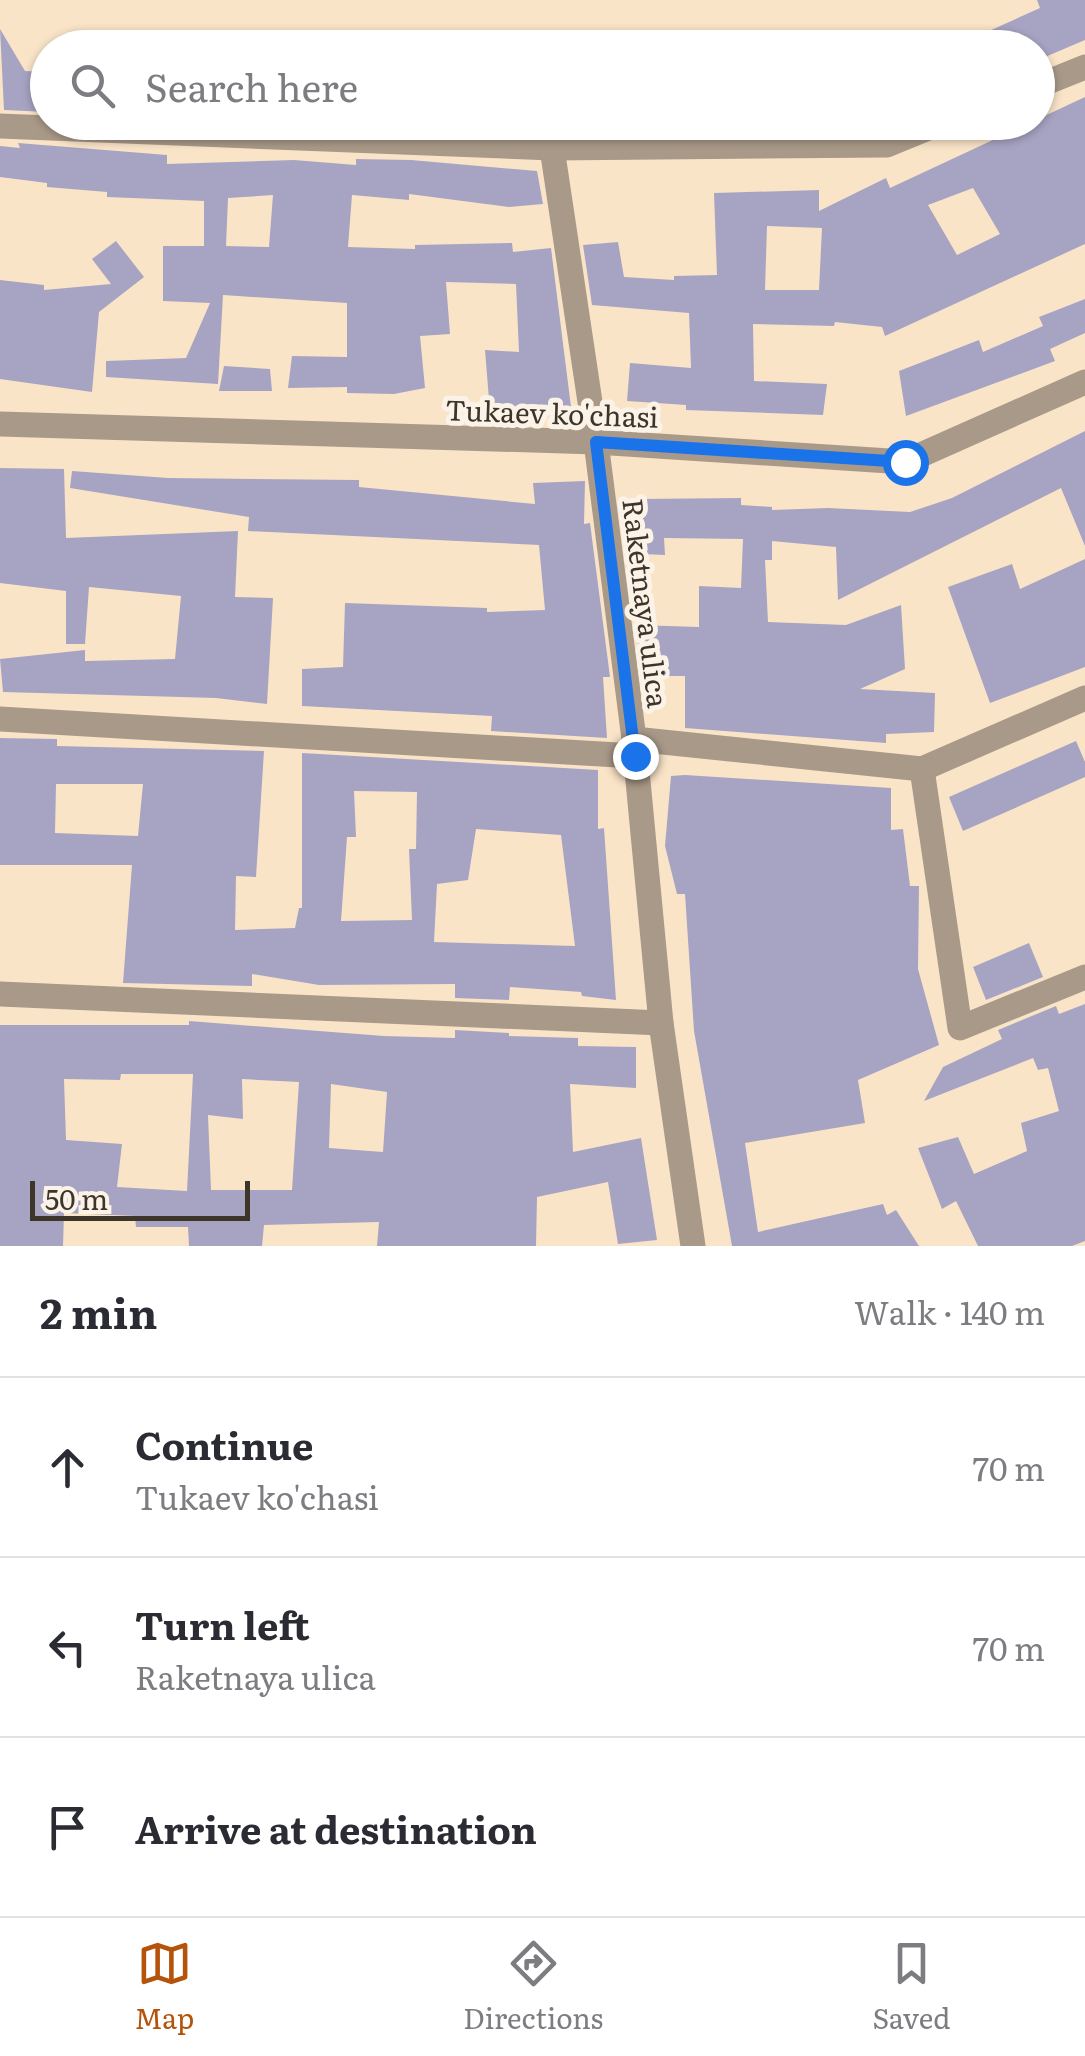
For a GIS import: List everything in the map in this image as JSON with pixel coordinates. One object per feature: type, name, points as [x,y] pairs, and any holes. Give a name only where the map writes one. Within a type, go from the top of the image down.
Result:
[{"type":"street","points":[[1055,79],[1085,67]]},
{"type":"street","points":[[0,126],[30,127]]},
{"type":"street","points":[[351,140],[552,148],[886,144],[896,140]]},
{"type":"street","name":"Raketnaya ulica","points":[[552,148],[596,442],[634,748],[660,1023],[694,1246]]},
{"type":"street","name":"Tukaev ko'chasi","points":[[0,424],[596,442],[905,462],[1085,382]]},
{"type":"street","points":[[0,720],[634,748],[922,769],[1085,698]]},
{"type":"street","points":[[922,769],[960,1028],[1085,977]]},
{"type":"street","points":[[0,994],[660,1023]]},
{"type":"building","points":[[1037,0],[1085,0],[1085,40],[1055,53],[1055,30],[991,30],[1040,8]]},
{"type":"building","points":[[0,29],[25,71],[30,71],[30,111],[4,110]]},
{"type":"building","points":[[1085,97],[1085,244],[885,336],[882,327],[835,322],[834,326],[753,324],[754,381],[827,384],[823,415],[686,410],[686,405],[627,401],[630,363],[691,368],[689,313],[592,305],[583,245],[618,242],[624,277],[674,280],[674,276],[717,275],[714,193],[819,190],[819,211],[886,178],[890,188],[993,140],[1055,140],[1055,111]],"holes":[[[973,188],[1000,234],[957,255],[928,205]],[[767,226],[822,228],[819,290],[765,290]]]},
{"type":"building","points":[[18,143],[167,155],[167,164],[294,160],[356,165],[356,159],[411,160],[537,171],[543,204],[509,207],[409,194],[409,200],[352,195],[348,247],[415,249],[415,245],[512,243],[513,252],[551,248],[571,407],[490,412],[485,350],[519,352],[516,284],[446,282],[450,334],[420,336],[425,388],[394,394],[347,393],[347,387],[288,388],[292,356],[347,357],[347,303],[223,295],[218,384],[106,377],[106,361],[186,358],[210,303],[163,301],[163,246],[204,246],[204,201],[107,197],[107,192],[47,187],[47,183],[0,177],[0,146],[20,148]],"holes":[[[273,195],[269,247],[226,246],[228,198]]]},
{"type":"building","points":[[116,241],[144,277],[99,312],[92,392],[0,379],[0,280],[44,285],[44,290],[111,284],[92,259]]},
{"type":"building","points":[[1085,299],[1085,333],[1050,349],[1055,361],[906,416],[899,371],[979,340],[983,352],[1043,326],[1039,317]]},
{"type":"building","points":[[224,366],[270,369],[272,391],[219,391]]},
{"type":"building","points":[[1085,431],[1085,546],[1061,488],[838,600],[836,547],[772,541],[772,560],[765,560],[768,622],[846,625],[901,605],[905,669],[860,689],[935,693],[934,732],[886,734],[886,743],[685,728],[685,676],[642,676],[636,625],[699,627],[699,586],[741,588],[743,539],[664,538],[665,555],[642,554],[639,499],[741,498],[741,505],[772,510],[910,512],[952,498]]},
{"type":"building","points":[[0,468],[64,469],[66,538],[238,531],[235,597],[273,598],[267,704],[216,698],[3,692],[0,659],[85,650],[85,661],[175,659],[181,596],[89,587],[85,644],[66,644],[66,591],[0,583]]},
{"type":"building","points":[[72,471],[168,478],[359,480],[359,487],[535,504],[533,483],[585,481],[584,524],[590,523],[610,677],[603,677],[607,738],[491,731],[492,716],[302,706],[302,669],[343,667],[345,603],[487,608],[487,612],[545,610],[539,545],[248,531],[249,517],[70,488]]},
{"type":"building","points":[[1085,559],[1085,667],[990,703],[948,587],[1012,564],[1020,589]]},
{"type":"building","points":[[0,738],[57,739],[57,746],[264,751],[256,877],[236,876],[235,930],[295,928],[302,908],[302,753],[598,770],[598,829],[604,828],[616,1000],[582,996],[581,992],[510,987],[509,1000],[455,998],[455,984],[319,985],[252,974],[252,986],[123,983],[132,865],[0,865]],"holes":[[[56,784],[143,784],[138,836],[55,833]],[[354,791],[417,792],[416,849],[409,849],[412,920],[341,921],[347,837],[356,837]],[[476,829],[561,835],[575,946],[434,942],[437,884],[468,880]]]},
{"type":"building","points":[[1076,741],[1085,762],[1085,777],[963,831],[949,797]]},
{"type":"building","points":[[671,776],[891,788],[891,830],[903,829],[910,886],[919,886],[918,969],[939,1045],[858,1080],[865,1123],[745,1143],[758,1232],[883,1204],[887,1215],[896,1210],[919,1246],[732,1246],[694,1031],[685,894],[677,894],[665,846]]},
{"type":"building","points":[[1029,943],[1043,977],[986,1000],[973,967]]},
{"type":"building","points":[[1085,1004],[1085,1241],[1072,1246],[978,1246],[956,1201],[942,1209],[918,1148],[958,1137],[974,1174],[1027,1151],[1021,1123],[1059,1111],[1048,1068],[1038,1070],[1033,1058],[924,1101],[943,1067],[1002,1039],[998,1030],[1056,1006],[1059,1014]]},
{"type":"building","points":[[189,1021],[455,1038],[455,1030],[578,1038],[578,1046],[636,1047],[636,1088],[570,1084],[573,1152],[641,1138],[657,1240],[618,1244],[608,1182],[537,1197],[536,1246],[377,1246],[379,1222],[264,1225],[262,1246],[189,1246],[188,1227],[136,1227],[135,1216],[64,1213],[63,1246],[0,1246],[0,1025],[189,1025]],"holes":[[[121,1074],[193,1074],[187,1191],[117,1187],[122,1144],[66,1140],[64,1079],[120,1080]],[[242,1079],[299,1082],[292,1190],[211,1190],[208,1115],[243,1119]],[[331,1084],[387,1092],[383,1152],[329,1148]]]},
{"type":"route","points":[[635,756],[596,442],[905,462]]}]
